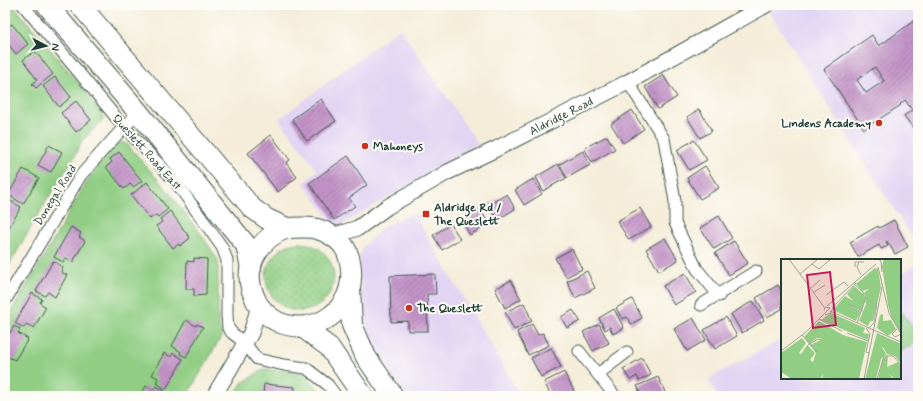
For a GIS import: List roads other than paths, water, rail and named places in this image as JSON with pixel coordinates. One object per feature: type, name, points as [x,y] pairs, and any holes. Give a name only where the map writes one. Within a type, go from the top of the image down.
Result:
[{"type":"highway","name":"Queslett Road East","points":[[47,5],[139,113],[246,245],[251,268]]},
{"type":"highway","points":[[80,5],[252,208],[267,219],[287,228],[317,229],[332,236],[342,244],[346,251],[351,270],[350,286],[352,325],[366,357],[393,396]]},
{"type":"highway","points":[[139,113],[157,95]]},
{"type":"highway","points":[[287,228],[277,232],[263,242],[257,251],[251,268],[251,285],[259,306],[275,320],[294,326],[302,327],[315,325],[331,317],[344,303],[350,286]]},
{"type":"highway","points":[[302,327],[329,347],[363,396]]},
{"type":"street","name":"Queslett Road East","points":[[23,5],[124,127],[176,181],[222,247],[227,260],[227,315],[228,328],[232,333],[248,338],[257,359],[306,368],[328,385],[336,396]]},
{"type":"street","name":"Aldridge Road","points":[[332,236],[358,228],[387,207],[448,172],[496,150],[628,82],[766,5]]},
{"type":"street","points":[[628,82],[664,139],[676,201],[675,223],[697,269],[719,296]]},
{"type":"street","name":"Donegal Road","points":[[5,301],[81,175],[124,127],[139,113]]},
{"type":"street","name":"Aldridge Road","points":[[346,251],[358,228]]},
{"type":"street","points":[[701,305],[719,296],[756,271]]},
{"type":"street","points":[[214,396],[248,338],[259,306]]},
{"type":"street","points":[[248,338],[275,320]]},
{"type":"street","points":[[579,351],[615,396]]},
{"type":"street","points":[[598,374],[627,352]]},
{"type":"place","name":"Lindens Academy","points":[[879,123]]},
{"type":"place","name":"Mahoneys","points":[[365,146]]},
{"type":"place","name":"Aldridge Rd / The Queslett","points":[[426,214]]},
{"type":"place","name":"The Queslett","points":[[409,308]]}]
